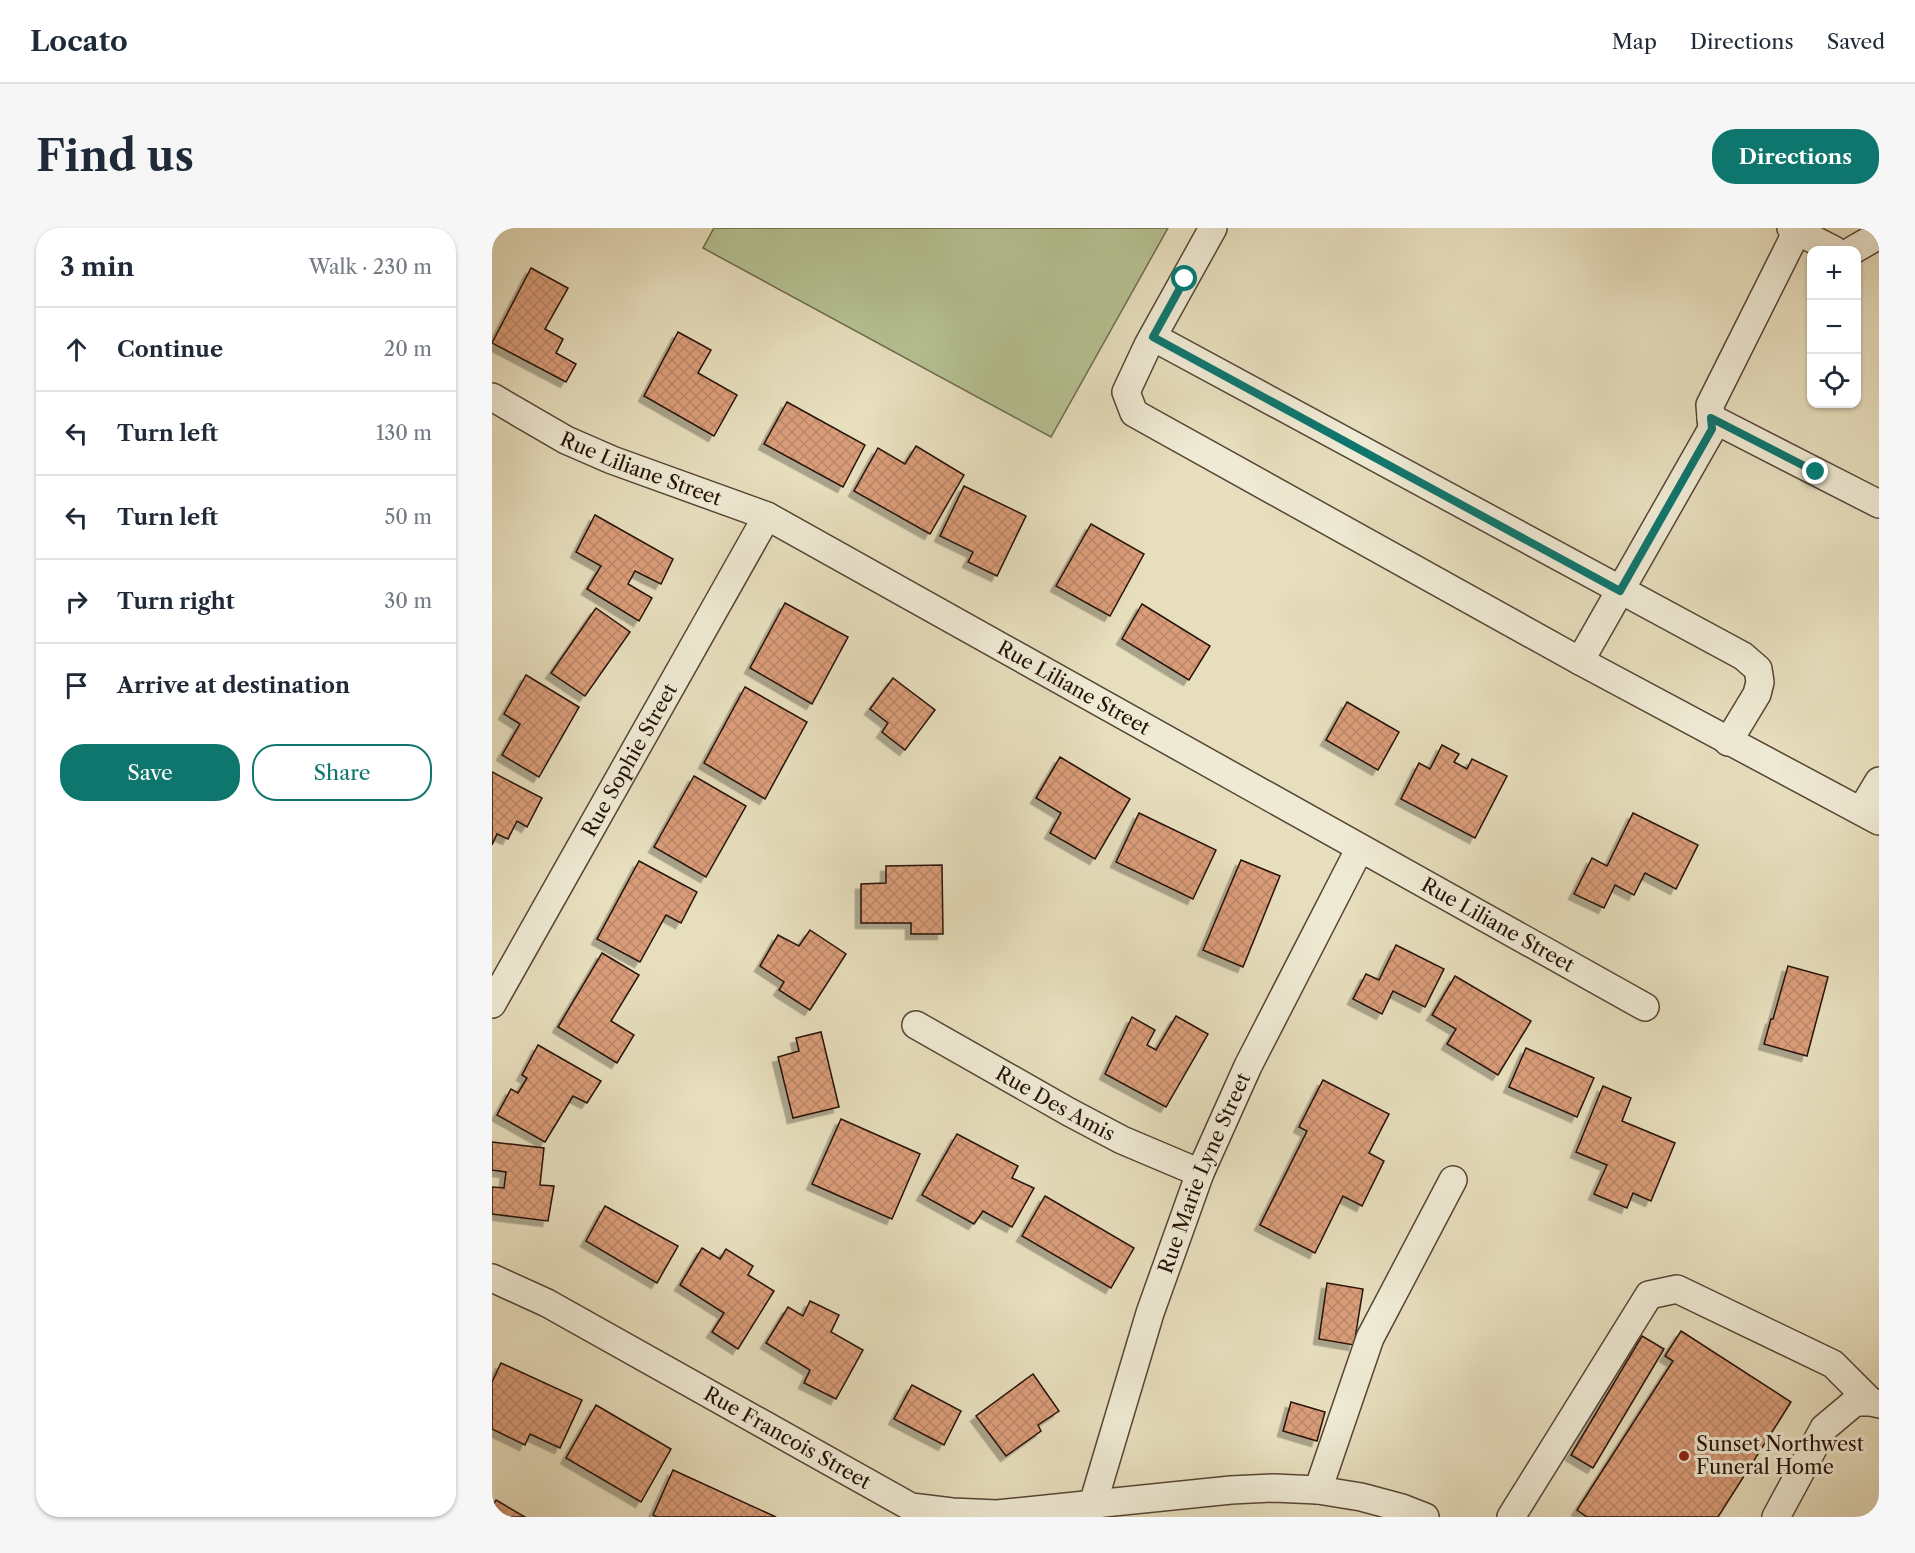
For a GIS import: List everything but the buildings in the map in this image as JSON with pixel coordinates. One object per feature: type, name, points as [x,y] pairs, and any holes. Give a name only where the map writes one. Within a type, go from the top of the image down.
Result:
[{"type":"street","points":[[1213,228],[1153,337],[1126,392],[1134,413],[1580,662],[1870,816],[1879,781]]},
{"type":"street","points":[[1580,662],[1712,429],[1710,405],[1804,231],[1828,246]]},
{"type":"street","points":[[1860,246],[1879,235]]},
{"type":"street","points":[[1153,337],[1743,656],[1758,669],[1760,682],[1757,694],[1728,742]]},
{"type":"street","name":"Rue Liliane Street","points":[[492,397],[566,440],[603,456],[767,516],[1645,1006]]},
{"type":"street","points":[[1711,418],[1879,504]]},
{"type":"street","name":"Rue Sophie Street","points":[[492,1004],[767,516]]},
{"type":"street","name":"Rue Marie Lyne Street","points":[[1091,1511],[1150,1313],[1200,1173],[1248,1066],[1360,848]]},
{"type":"street","name":"Rue Des Amis","points":[[916,1025],[1122,1140],[1200,1173]]},
{"type":"street","points":[[1318,1490],[1370,1338],[1453,1180]]},
{"type":"street","name":"Rue Francois Street","points":[[492,1278],[547,1303],[911,1507],[997,1514],[1091,1511],[1231,1490],[1274,1488],[1318,1490],[1360,1497],[1402,1508],[1424,1517]]},
{"type":"street","points":[[1511,1517],[1649,1295],[1677,1289],[1833,1364],[1875,1403]]},
{"type":"street","points":[[1776,1517],[1824,1428],[1855,1402],[1875,1403]]},
{"type":"green space","points":[[714,228],[1168,228],[1051,437],[703,248]]},
{"type":"place","name":"Sunset Northwest Funeral Home","points":[[1684,1456]]},
{"type":"route","points":[[1185,279],[1153,337],[1620,591],[1712,429],[1711,418],[1816,472]]}]
